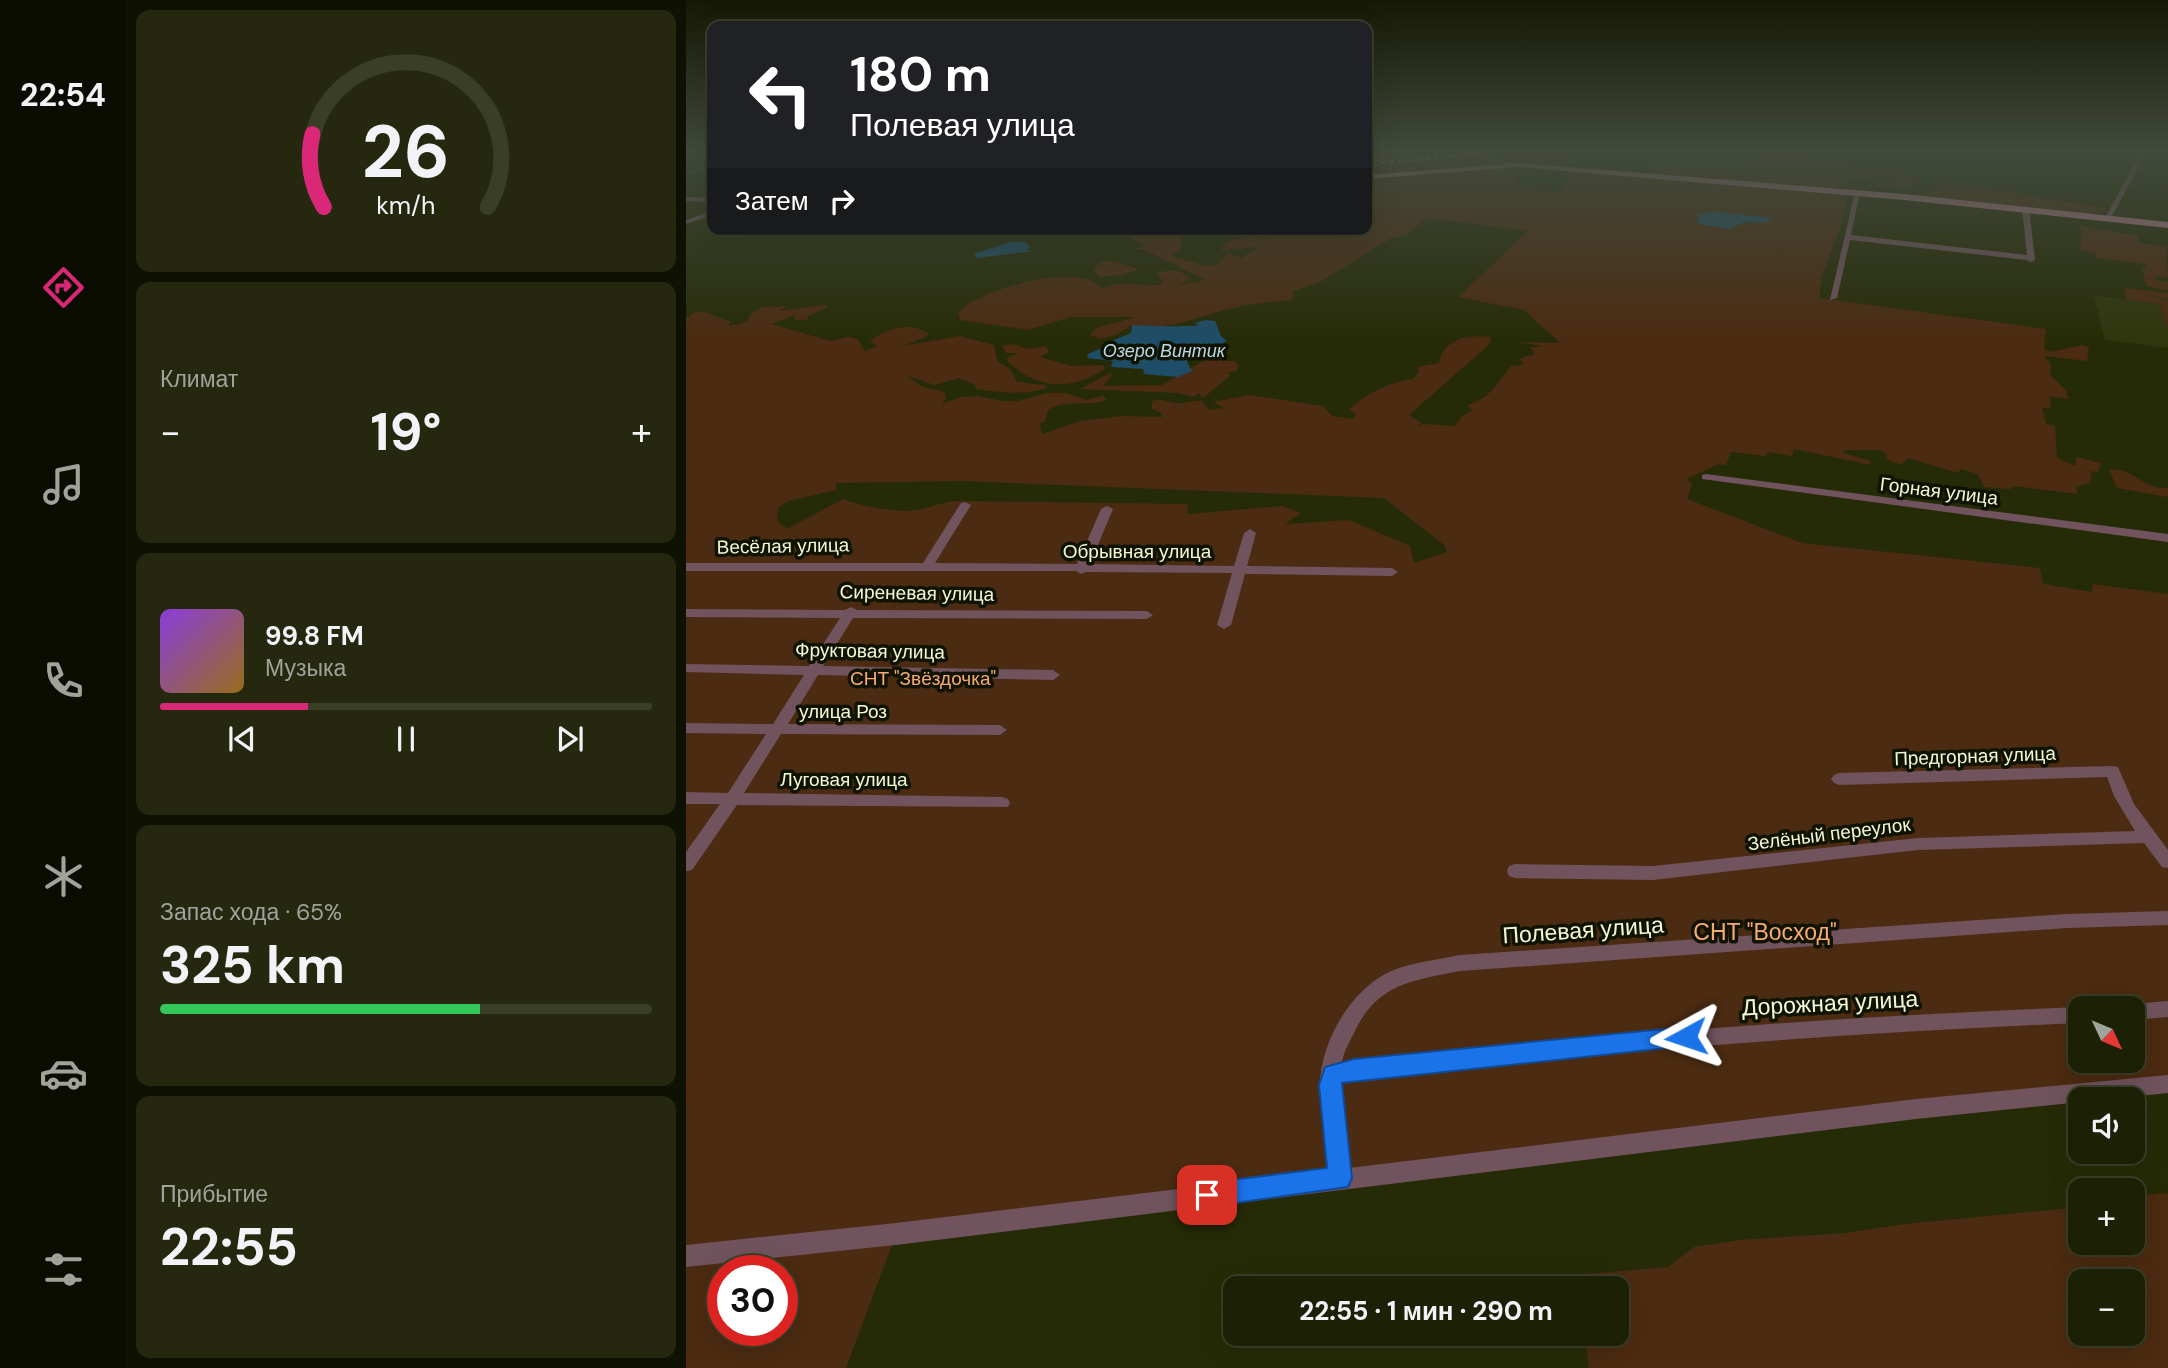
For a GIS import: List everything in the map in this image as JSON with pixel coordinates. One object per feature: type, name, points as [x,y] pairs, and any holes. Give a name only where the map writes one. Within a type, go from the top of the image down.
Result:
[{"type":"main road","points":[[2069,214],[2168,227]]},
{"type":"street","points":[[1833,298],[1852,214]]},
{"type":"street","points":[[1847,237],[2031,259],[2026,214]]},
{"type":"street","points":[[2107,218],[2109,214]]},
{"type":"street","points":[[686,222],[707,215]]},
{"type":"street","name":"Горная улица","points":[[1706,477],[2168,538]]},
{"type":"street","points":[[926,567],[965,505]]},
{"type":"street","points":[[1082,570],[1107,509]]},
{"type":"street","points":[[1224,625],[1242,570],[1250,533]]},
{"type":"street","name":"Весёлая улица","points":[[686,567],[860,564],[881,566]]},
{"type":"street","name":"Обрывная улица","points":[[881,566],[1392,572]]},
{"type":"street","points":[[686,865],[732,800],[851,611]]},
{"type":"street","name":"Сиреневая улица","points":[[686,613],[851,611],[1147,615]]},
{"type":"street","name":"Фруктовая улица","points":[[686,668],[1053,675]]},
{"type":"street","name":"улица Роз","points":[[686,728],[776,731],[1000,730]]},
{"type":"street","name":"Предгорная улица","points":[[1839,779],[2113,771],[2118,791],[2134,820],[2149,837]]},
{"type":"street","name":"Луговая улица","points":[[686,798],[1002,803]]},
{"type":"street","points":[[2149,837],[2168,862]]},
{"type":"street","name":"Зелёный переулок","points":[[1515,872],[1554,870],[1626,874],[1731,867],[1843,850],[1956,842],[2149,837]]},
{"type":"street","name":"Полевая улица","points":[[1340,1178],[1330,1085],[1333,1057],[1364,999],[1396,977],[1460,963],[1613,951],[2067,921],[2168,918]]},
{"type":"street","points":[[2146,1011],[2168,1009]]},
{"type":"street","name":"Дорожная улица","points":[[1332,1075],[1354,1069],[1733,1033],[2068,1016]]},
{"type":"street","points":[[686,1256],[1916,1109],[2168,1084]]},
{"type":"shaded area","points":[[2093,295],[2159,304],[2168,328],[2168,348],[2105,340]]},
{"type":"green space","points":[[1372,214],[1716,214],[1699,223],[1753,223],[1763,216],[1734,214],[1844,214],[1822,276],[1819,298],[2046,329],[2044,349],[2050,352],[2083,345],[2089,348],[2087,361],[2044,356],[2051,365],[2050,375],[2066,390],[2068,399],[2049,396],[2051,408],[2042,408],[2046,424],[2055,426],[2057,458],[2076,466],[2076,457],[2101,463],[2098,472],[2092,471],[2090,483],[2076,487],[2078,494],[2013,486],[2011,489],[1984,487],[1978,474],[1961,469],[1958,473],[1908,458],[1901,465],[1886,459],[1887,454],[1879,450],[1844,450],[1844,453],[1870,461],[1871,465],[1794,449],[1792,456],[1768,452],[1766,456],[1731,452],[1726,465],[1718,464],[1687,479],[1692,484],[1687,499],[1802,543],[2040,568],[2043,584],[2092,592],[2093,584],[2168,594],[2168,1084],[2143,1087],[2068,1087],[2068,1096],[896,1234],[846,1368],[686,1368],[686,318],[696,312],[703,312],[730,321],[729,326],[747,322],[751,313],[763,307],[787,306],[779,311],[825,305],[828,307],[808,316],[807,320],[795,320],[795,315],[772,324],[830,341],[848,337],[858,339],[865,351],[877,346],[870,341],[876,336],[892,329],[916,328],[930,335],[903,346],[960,336],[994,345],[997,361],[1010,369],[1017,382],[1045,385],[1048,388],[994,392],[976,389],[975,385],[959,378],[934,385],[906,375],[921,386],[944,392],[946,398],[942,404],[961,397],[977,396],[1018,401],[1047,393],[1066,393],[1086,400],[1103,396],[1107,400],[1061,405],[1048,410],[1045,422],[1040,423],[1042,434],[1080,421],[1122,416],[1162,417],[1161,413],[1152,409],[1152,401],[1156,400],[1180,403],[1202,401],[1209,410],[1224,408],[1213,402],[1249,395],[1323,406],[1332,416],[1353,419],[1356,415],[1349,409],[1356,403],[1387,386],[1413,379],[1419,372],[1417,367],[1439,363],[1446,348],[1452,343],[1466,337],[1491,337],[1490,344],[1409,415],[1422,423],[1417,427],[1424,424],[1455,426],[1462,416],[1473,410],[1467,405],[1488,394],[1512,365],[1520,366],[1523,362],[1518,359],[1535,354],[1530,348],[1542,346],[1518,342],[1560,343],[1524,310],[1458,297],[1528,231],[1427,218],[1406,235],[1391,238],[1320,282],[1291,292],[1295,295],[1291,300],[1244,306],[1172,325],[1132,325],[1116,335],[1100,339],[1090,335],[1096,328],[1136,317],[1071,317],[1028,330],[960,320],[958,313],[985,295],[1029,281],[1073,277],[1090,280],[1101,288],[1116,284],[1161,285],[1163,282],[1157,273],[1171,271],[1182,273],[1190,279],[1179,285],[1206,280],[1145,250],[1135,249],[1145,246],[1126,235],[1181,235],[1182,247],[1171,256],[1207,266],[1219,263],[1228,253],[1241,258],[1262,246],[1222,251],[1223,244],[1227,242],[1256,237],[1265,239],[1275,235],[1372,235]],"holes":[[[963,481],[1384,498],[1444,545],[1447,552],[1414,563],[1410,546],[1349,520],[1285,524],[1301,513],[1282,506],[1188,514],[1187,504],[960,501],[910,511],[876,508],[843,499],[787,529],[777,521],[778,508],[788,501],[836,490],[836,483]]]},
{"type":"green space","points":[[2079,226],[2137,235],[2139,242],[2166,247],[2168,278],[2157,276],[2153,279],[2168,282],[2168,291],[2147,286],[2142,269],[2147,268],[2145,264],[2097,258],[2095,253],[2080,250],[2082,231]]},
{"type":"green space","points":[[1109,260],[1139,269],[1122,275],[1099,277],[1094,270],[1099,263]]},
{"type":"green space","points":[[2126,288],[2168,293],[2168,299],[2142,295],[2168,300],[2168,328],[2159,304],[2127,300],[2124,290]]},
{"type":"green space","points":[[1014,344],[1028,349],[1046,346],[1049,352],[1040,357],[1072,366],[1103,365],[1105,369],[1067,384],[1042,382],[1030,378],[1007,361],[1018,353],[1006,353],[1002,346]]},
{"type":"green space","points":[[1221,351],[1228,354],[1221,358],[1223,361],[1234,361],[1238,365],[1237,371],[1228,372],[1230,376],[1203,398],[1198,393],[1195,397],[1179,393],[1080,389],[1110,373],[1112,375],[1103,386],[1162,385]]},
{"type":"green space","points":[[2109,470],[2126,472],[2151,486],[2168,488],[2168,497],[2117,488]]},
{"type":"green space","points":[[2168,1193],[2168,1368],[1589,1368],[1586,1346],[1629,1346],[1629,1276],[1573,1275],[1668,1267],[1694,1247],[1740,1240],[1844,1233],[1905,1224],[2068,1208],[2068,1255],[2145,1255],[2145,1195]]},
{"type":"water","points":[[1736,214],[1773,218],[1764,223],[1744,222],[1730,229],[1699,224],[1697,215]]},
{"type":"water","points":[[1010,242],[1025,242],[1030,246],[1026,250],[1034,251],[977,258],[974,254]]},
{"type":"water","name":"Озеро Винтик","points":[[1215,321],[1221,336],[1227,341],[1211,350],[1189,355],[1187,362],[1192,371],[1178,377],[1144,374],[1143,369],[1111,367],[1113,361],[1087,358],[1088,354],[1104,347],[1114,348],[1112,341],[1131,333],[1132,325],[1196,326],[1199,325],[1194,323]]},
{"type":"route","points":[[1207,1195],[1340,1178],[1330,1085],[1332,1075],[1354,1069],[1686,1037]]},
{"type":"park label","name":"СНТ \"Звёздочка\"","points":[[923,678]]},
{"type":"park label","name":"СНТ \"Восход\"","points":[[1765,932]]}]
